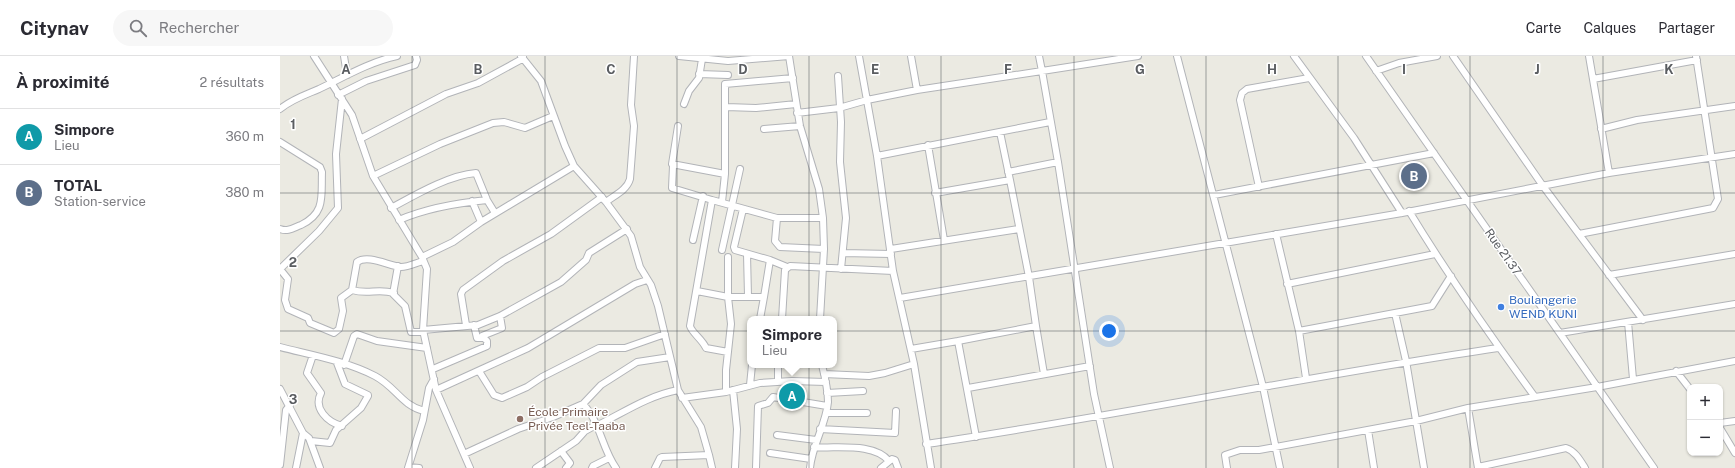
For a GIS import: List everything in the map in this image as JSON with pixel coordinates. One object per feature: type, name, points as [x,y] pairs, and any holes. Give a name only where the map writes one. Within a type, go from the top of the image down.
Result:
[{"type":"street","points":[[314,56],[352,115],[373,176],[427,269],[423,331],[433,369],[436,390],[470,468]]},
{"type":"street","points":[[344,56],[347,75]]},
{"type":"street","points":[[280,109],[294,98],[347,75],[378,59],[397,56]]},
{"type":"street","points":[[340,97],[366,81],[415,65],[417,60],[416,56]]},
{"type":"street","points":[[466,325],[461,294],[463,290],[502,262],[551,234],[624,189],[629,184],[634,126],[631,105],[634,56]]},
{"type":"street","points":[[679,56],[703,58],[789,56],[797,113],[819,189],[823,218],[824,249],[820,316]]},
{"type":"street","points":[[859,56],[877,156],[894,271],[914,364],[931,468]]},
{"type":"street","points":[[911,56],[917,90]]},
{"type":"street","points":[[1039,56],[1058,162],[1090,366],[1110,468]]},
{"type":"street","points":[[797,113],[840,108],[867,100],[917,90],[1138,56]]},
{"type":"street","points":[[1177,56],[1264,387],[1274,447],[1280,468]]},
{"type":"street","points":[[1294,56],[1308,78],[1451,276],[1498,348],[1535,397]]},
{"type":"street","name":"Rue 21.37","points":[[1366,56],[1654,468]]},
{"type":"street","points":[[1376,70],[1399,63],[1437,56]]},
{"type":"street","points":[[1453,56],[1543,186],[1643,320]]},
{"type":"street","points":[[1589,56],[1608,173]]},
{"type":"street","points":[[360,138],[446,94],[478,83],[522,57],[541,81],[574,166],[627,229],[640,267],[654,292],[678,390],[701,427],[712,468]]},
{"type":"street","points":[[684,104],[689,91],[696,82],[703,58]]},
{"type":"street","points":[[1579,234],[1713,208],[1718,199],[1696,58],[1593,79]]},
{"type":"street","points":[[699,74],[728,75]]},
{"type":"street","points":[[838,76],[840,108],[840,157],[846,218],[842,269]]},
{"type":"street","points":[[722,202],[725,174],[725,84],[793,78]]},
{"type":"street","points":[[1259,187],[1240,100],[1242,93],[1247,89],[1308,78]]},
{"type":"street","points":[[340,97],[336,154],[338,208],[319,231],[280,269],[288,279],[286,300],[288,309],[308,318],[310,323],[334,333],[339,329],[343,311],[341,298],[352,290],[357,262],[359,260],[388,262],[404,267],[453,242],[495,213],[574,166]]},
{"type":"street","points":[[726,107],[756,108],[796,104]]},
{"type":"street","points":[[1601,129],[1637,120],[1735,106]]},
{"type":"street","points":[[373,176],[440,144],[494,123],[504,122],[525,128],[554,116]]},
{"type":"street","points":[[877,156],[928,144],[1050,122]]},
{"type":"street","points":[[678,126],[672,161],[672,188],[777,218],[823,218]]},
{"type":"street","points":[[764,129],[800,126]]},
{"type":"street","points":[[1000,132],[1029,277],[1044,374]]},
{"type":"street","points":[[280,142],[320,167],[322,172],[320,208],[314,217],[292,229],[280,229]]},
{"type":"street","points":[[928,144],[944,240]]},
{"type":"street","points":[[1214,195],[1434,153]]},
{"type":"street","points":[[900,298],[1029,277],[1075,267],[1226,241],[1406,212],[1467,199],[1608,173],[1735,154]]},
{"type":"street","points":[[1008,172],[1058,162]]},
{"type":"street","points":[[673,166],[725,174]]},
{"type":"street","points":[[722,250],[740,169]]},
{"type":"street","points":[[391,208],[434,187],[468,173],[476,173],[487,200],[495,213]]},
{"type":"street","points":[[935,193],[1010,180]]},
{"type":"street","points":[[693,240],[703,196]]},
{"type":"street","points":[[399,220],[429,209],[472,201],[487,200]]},
{"type":"street","points":[[712,200],[691,329],[702,339],[709,350],[728,352]]},
{"type":"street","points":[[472,201],[481,222]]},
{"type":"street","points":[[743,209],[734,249],[787,267],[894,271]]},
{"type":"street","points":[[777,218],[775,241],[780,247],[824,249]]},
{"type":"street","points":[[352,290],[363,293],[382,290],[394,293],[405,306],[411,332],[474,325],[500,316],[561,282],[586,260],[589,253],[627,229]]},
{"type":"street","points":[[843,253],[891,252],[944,240],[1019,229]]},
{"type":"street","points":[[1276,234],[1285,267],[1306,378]]},
{"type":"street","points":[[747,254],[748,296]]},
{"type":"street","points":[[1287,284],[1435,254]]},
{"type":"street","points":[[1610,275],[1735,254]]},
{"type":"street","points":[[726,392],[731,324],[728,297],[728,258]]},
{"type":"street","points":[[761,316],[770,260]]},
{"type":"street","points":[[394,293],[398,266]]},
{"type":"street","points":[[782,316],[785,270],[787,267]]},
{"type":"street","points":[[1298,331],[1432,306],[1451,276]]},
{"type":"street","points":[[436,390],[528,348],[630,286],[647,280]]},
{"type":"street","points":[[697,291],[728,297],[764,297]]},
{"type":"street","points":[[1560,333],[1735,304]]},
{"type":"street","points":[[1395,313],[1406,361],[1424,468]]},
{"type":"street","points":[[483,338],[484,334],[500,330],[502,328],[500,316]]},
{"type":"street","points":[[1628,322],[1633,379]]},
{"type":"street","points":[[433,369],[487,346],[487,341],[483,338],[478,338],[474,325]]},
{"type":"street","points":[[911,349],[1036,326]]},
{"type":"street","points":[[344,365],[354,336],[357,334],[377,341],[427,348]]},
{"type":"street","points":[[479,371],[494,395],[502,398],[527,387],[542,377],[599,348],[625,348],[665,334]]},
{"type":"street","points":[[958,341],[976,437]]},
{"type":"street","points":[[280,347],[313,355],[374,375],[387,383],[409,406],[424,411]]},
{"type":"street","points":[[926,444],[1099,417],[1306,378],[1406,361],[1498,348]]},
{"type":"street","points":[[313,355],[307,373],[321,393],[318,399],[320,409],[324,416],[342,426]]},
{"type":"street","points":[[464,454],[518,429],[553,417],[583,404],[601,385],[637,362],[670,357]]},
{"type":"street","points":[[1227,468],[1225,455],[1240,450],[1260,450],[1416,421],[1468,408],[1597,387],[1735,361]]},
{"type":"street","points":[[311,441],[330,443],[333,433],[361,408],[368,395],[345,384],[337,363]]},
{"type":"street","points":[[824,374],[869,376],[885,373],[914,364]]},
{"type":"street","points":[[968,388],[1090,366]]},
{"type":"street","points":[[750,385],[752,368]]},
{"type":"street","points":[[778,368],[778,382]]},
{"type":"street","points":[[810,468],[814,447],[826,410],[827,393],[823,368]]},
{"type":"street","points":[[1676,371],[1687,385]]},
{"type":"street","points":[[419,468],[408,467],[429,388],[434,379]]},
{"type":"street","points":[[682,398],[726,392],[750,385],[778,382],[826,382]]},
{"type":"street","points":[[280,389],[288,408],[311,441],[320,468]]},
{"type":"street","points":[[536,468],[596,425],[642,401],[664,392],[678,390]]},
{"type":"street","points":[[733,390],[737,429],[736,468]]},
{"type":"street","points":[[827,393],[863,391]]},
{"type":"street","points":[[756,468],[758,406],[768,403],[774,397],[826,410],[867,413]]},
{"type":"street","points":[[583,404],[596,425],[609,458],[616,468]]},
{"type":"street","points":[[280,406],[288,408]]},
{"type":"street","points":[[280,465],[288,408]]},
{"type":"street","points":[[1468,408],[1478,467],[1566,448],[1577,455],[1585,468]]},
{"type":"street","points":[[820,429],[895,433],[896,411]]},
{"type":"street","points":[[1723,423],[1735,421]]},
{"type":"street","points":[[1368,430],[1374,468]]},
{"type":"street","points":[[296,468],[304,433]]},
{"type":"street","points":[[1723,433],[1735,453]]},
{"type":"street","points":[[777,435],[816,440]]},
{"type":"street","points":[[814,447],[865,449],[880,452],[888,461]]},
{"type":"street","points":[[561,451],[570,463],[566,468]]},
{"type":"street","points":[[770,453],[811,459]]},
{"type":"street","points":[[655,468],[662,457],[709,455]]},
{"type":"street","points":[[592,468],[593,466],[609,458]]},
{"type":"street","points":[[880,468],[888,461],[895,460],[898,468]]},
{"type":"place","name":"TOTAL","points":[[1414,176]]},
{"type":"place","name":"Boulangerie WEND KUNI","points":[[1501,307]]},
{"type":"place","name":"Simpore","points":[[792,396]]},
{"type":"place","name":"École Primaire Privée Teel-Taaba","points":[[520,419]]}]
